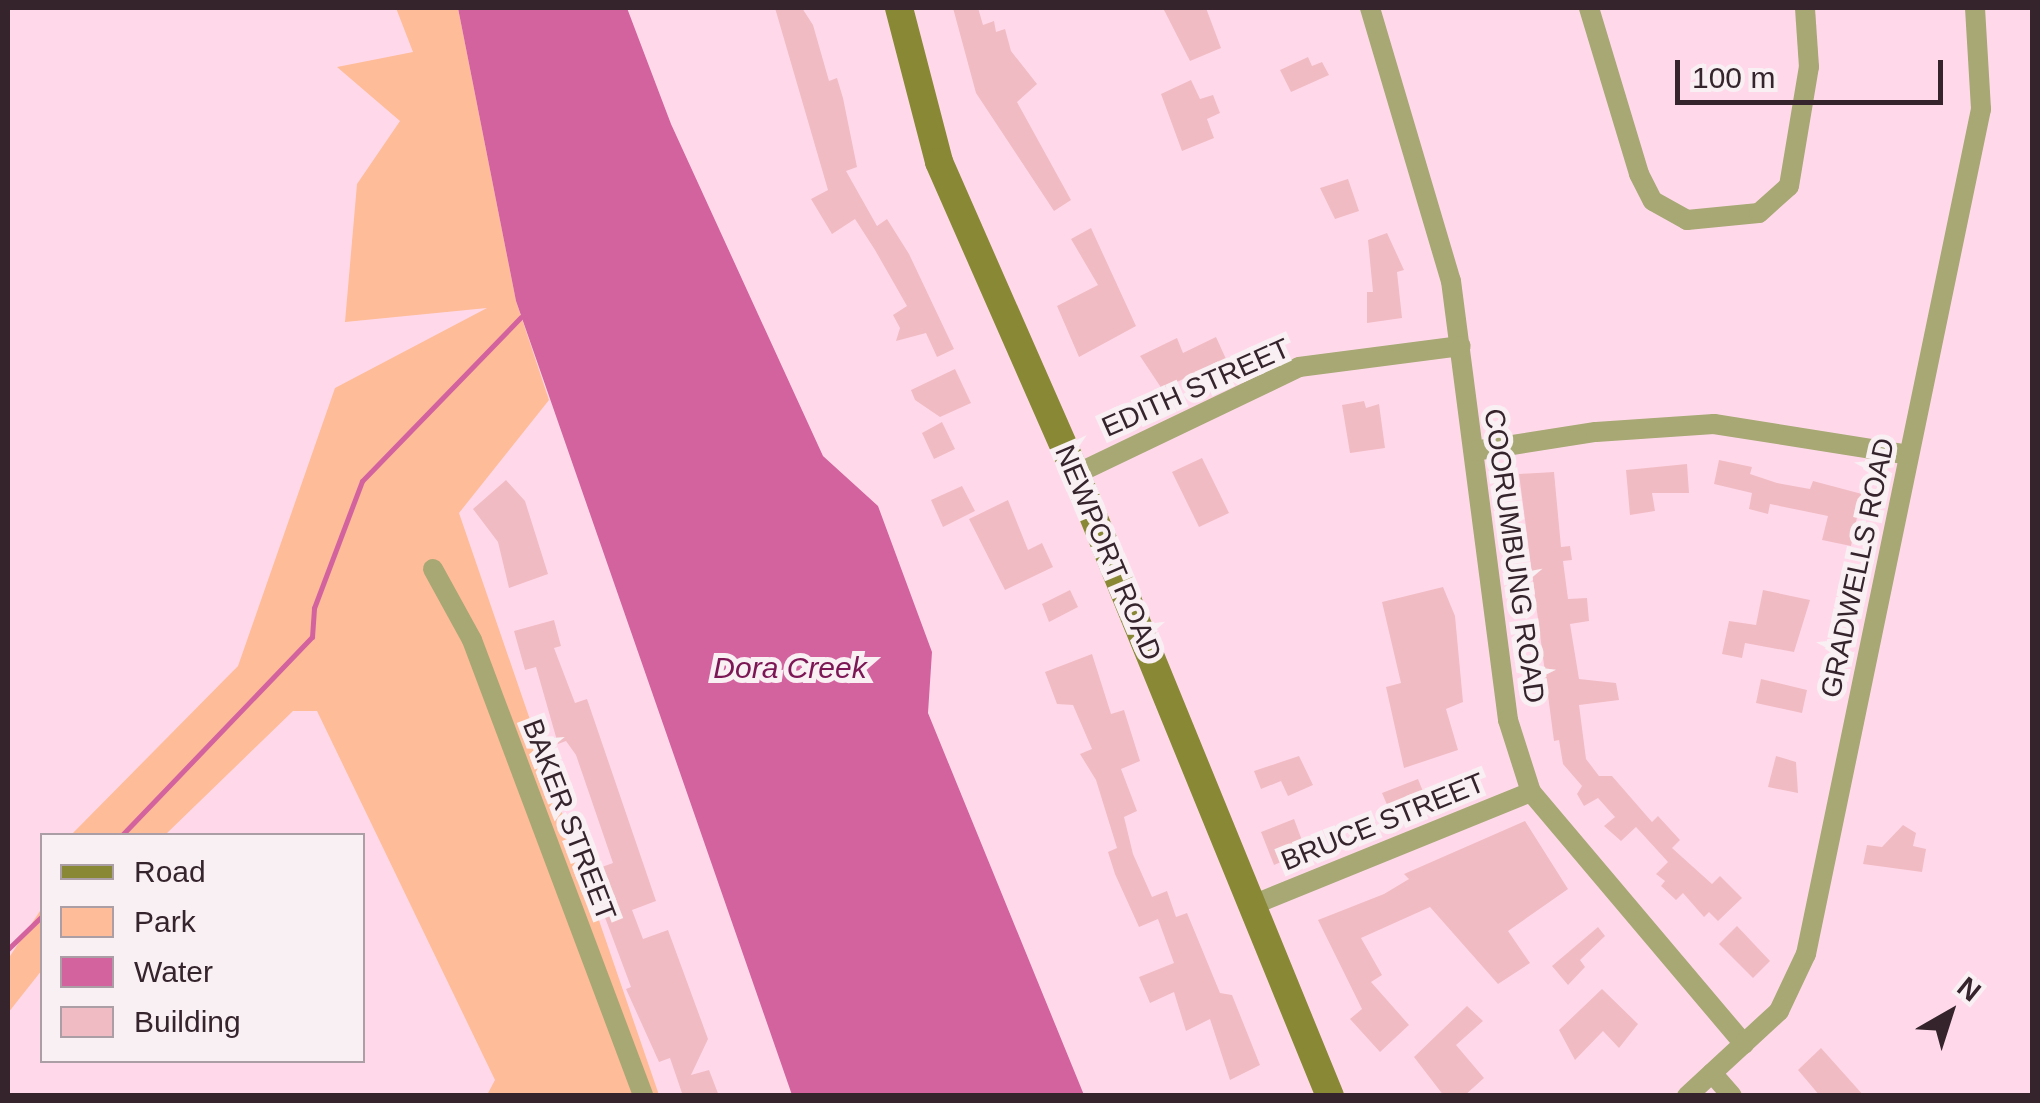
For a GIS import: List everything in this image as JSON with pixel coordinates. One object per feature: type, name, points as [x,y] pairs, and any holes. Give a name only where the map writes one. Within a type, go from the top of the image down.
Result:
[{"type":"street","name":"NEWPORT ROAD","points":[[900,8],[939,162],[1076,474],[1256,904],[1330,1096]]},
{"type":"street","name":"COORUMBUNG ROAD","points":[[1370,8],[1451,281],[1508,720],[1532,792],[1744,1044]]},
{"type":"street","points":[[1589,8],[1639,174],[1653,200],[1687,220],[1758,212],[1789,186],[1809,66],[1805,8]]},
{"type":"street","name":"GRADWELLS ROAD","points":[[1687,1096],[1792,993],[1806,954],[1981,110],[1975,8]]},
{"type":"street","name":"EDITH STREET","points":[[1076,474],[1300,367],[1462,346]]},
{"type":"street","points":[[1474,451],[1596,432],[1714,424],[1909,455]]},
{"type":"street","name":"BAKER STREET","points":[[433,569],[472,640],[644,1096]]},
{"type":"street","name":"BRUCE STREET","points":[[1256,904],[1532,792]]},
{"type":"street","points":[[1712,1073],[1732,1096]]},
{"type":"green space","points":[[396,8],[458,8],[516,301],[549,400],[459,513],[659,1095],[487,1095],[495,1080],[317,711],[293,711],[167,833],[73,833],[238,666],[335,388],[487,308],[345,322],[357,184],[400,121],[337,67],[413,52]]},
{"type":"green space","points":[[40,911],[40,973],[8,1013],[8,959]]},
{"type":"water","name":"Dora Creek","points":[[458,8],[627,8],[671,124],[823,456],[878,506],[932,652],[928,713],[1084,1095],[792,1095],[516,301]]},
{"type":"building","points":[[775,8],[802,8],[813,25],[829,81],[837,78],[843,98],[857,167],[846,171],[877,226],[887,219],[909,254],[954,349],[937,357],[926,333],[896,341],[900,328],[893,315],[907,306],[875,250],[855,219],[832,234],[811,199],[828,190]]},
{"type":"building","points":[[953,8],[978,8],[983,25],[994,21],[996,32],[1005,29],[1011,51],[1037,84],[1017,102],[1071,200],[1054,211],[976,93]]},
{"type":"building","points":[[1163,8],[1206,8],[1221,48],[1190,61]]},
{"type":"building","points":[[1308,57],[1312,66],[1322,62],[1329,75],[1291,92],[1280,70]]},
{"type":"building","points":[[1191,80],[1200,99],[1213,95],[1220,113],[1207,119],[1214,138],[1182,151],[1161,94]]},
{"type":"building","points":[[1348,179],[1359,211],[1335,219],[1320,188]]},
{"type":"building","points":[[1091,228],[1136,326],[1079,357],[1057,306],[1098,285],[1071,239]]},
{"type":"building","points":[[1387,233],[1404,270],[1397,272],[1402,318],[1367,323],[1367,292],[1373,292],[1368,240]]},
{"type":"building","points":[[1216,337],[1226,359],[1162,389],[1140,356],[1177,338],[1183,353]]},
{"type":"building","points":[[955,369],[971,403],[940,417],[915,400],[911,390]]},
{"type":"building","points":[[1364,401],[1366,408],[1379,404],[1385,448],[1350,453],[1342,405]]},
{"type":"building","points":[[942,422],[955,449],[934,459],[922,433]]},
{"type":"building","points":[[1202,458],[1229,513],[1199,527],[1172,472]]},
{"type":"building","points":[[1719,460],[1752,467],[1750,474],[1777,483],[1810,489],[1813,481],[1862,494],[1851,546],[1822,540],[1828,516],[1770,504],[1768,514],[1749,509],[1752,493],[1714,484]]},
{"type":"building","points":[[1687,464],[1689,493],[1652,493],[1655,511],[1630,515],[1626,470]]},
{"type":"building","points":[[1554,472],[1561,547],[1570,546],[1572,560],[1563,561],[1568,599],[1587,598],[1589,621],[1570,624],[1579,679],[1616,683],[1619,700],[1579,705],[1586,759],[1599,776],[1612,776],[1652,822],[1658,816],[1680,840],[1672,848],[1712,884],[1720,876],[1742,898],[1718,921],[1709,912],[1704,917],[1683,893],[1676,900],[1661,886],[1665,881],[1656,874],[1668,862],[1636,827],[1621,841],[1604,826],[1615,817],[1598,798],[1584,806],[1577,794],[1582,786],[1563,764],[1559,740],[1554,741],[1519,474]]},
{"type":"building","points":[[506,480],[525,501],[548,574],[509,588],[498,542],[473,509]]},
{"type":"building","points":[[962,486],[975,511],[943,527],[931,500]]},
{"type":"building","points":[[1008,500],[1028,550],[1042,543],[1053,567],[1005,590],[969,519]]},
{"type":"building","points":[[1443,587],[1455,616],[1463,702],[1446,709],[1458,750],[1404,768],[1386,687],[1401,683],[1382,602]]},
{"type":"building","points":[[1070,590],[1078,607],[1049,622],[1042,604]]},
{"type":"building","points":[[1763,590],[1810,600],[1794,652],[1745,643],[1742,658],[1722,654],[1729,621],[1756,625]]},
{"type":"building","points":[[554,620],[561,646],[554,648],[575,703],[587,699],[656,901],[632,910],[643,939],[668,930],[708,1039],[691,1075],[709,1070],[719,1096],[683,1096],[670,1058],[659,1062],[626,989],[631,987],[588,872],[613,863],[576,755],[566,741],[558,744],[536,667],[525,670],[514,631]]},
{"type":"building","points":[[1092,654],[1111,714],[1124,710],[1140,761],[1121,769],[1137,811],[1124,817],[1133,854],[1152,897],[1167,891],[1176,917],[1187,913],[1220,993],[1232,995],[1260,1065],[1230,1080],[1210,1019],[1186,1031],[1174,992],[1150,1003],[1139,977],[1174,963],[1158,919],[1139,927],[1115,874],[1108,852],[1117,848],[1096,780],[1080,754],[1092,749],[1073,705],[1057,704],[1045,672]]},
{"type":"building","points":[[1761,679],[1807,690],[1802,713],[1756,703]]},
{"type":"building","points":[[1299,756],[1313,785],[1288,796],[1281,781],[1261,789],[1254,771]]},
{"type":"building","points":[[1776,756],[1796,762],[1798,793],[1768,787]]},
{"type":"building","points":[[1418,779],[1426,799],[1391,814],[1382,793]]},
{"type":"building","points":[[1294,819],[1306,851],[1274,865],[1261,832]]},
{"type":"building","points":[[1525,821],[1568,889],[1508,931],[1530,963],[1498,984],[1430,907],[1361,938],[1382,975],[1371,982],[1409,1025],[1380,1052],[1350,1019],[1362,1009],[1318,920],[1384,894],[1409,879],[1404,874]]},
{"type":"building","points":[[1903,825],[1916,833],[1913,846],[1926,849],[1922,872],[1863,864],[1867,845],[1882,847]]},
{"type":"building","points":[[1737,926],[1770,961],[1753,978],[1719,944]]},
{"type":"building","points":[[1598,927],[1605,936],[1580,960],[1585,967],[1568,985],[1552,966]]},
{"type":"building","points":[[1602,989],[1638,1024],[1619,1048],[1603,1031],[1575,1060],[1559,1030]]},
{"type":"building","points":[[1467,1006],[1483,1021],[1456,1045],[1484,1078],[1464,1096],[1444,1096],[1414,1057]]},
{"type":"building","points":[[1821,1048],[1864,1096],[1820,1096],[1798,1070]]},
{"type":"waterway","points":[[124,833],[312,637],[314,608],[362,481],[521,317]]},
{"type":"waterway","points":[[8,949],[40,918]]}]
